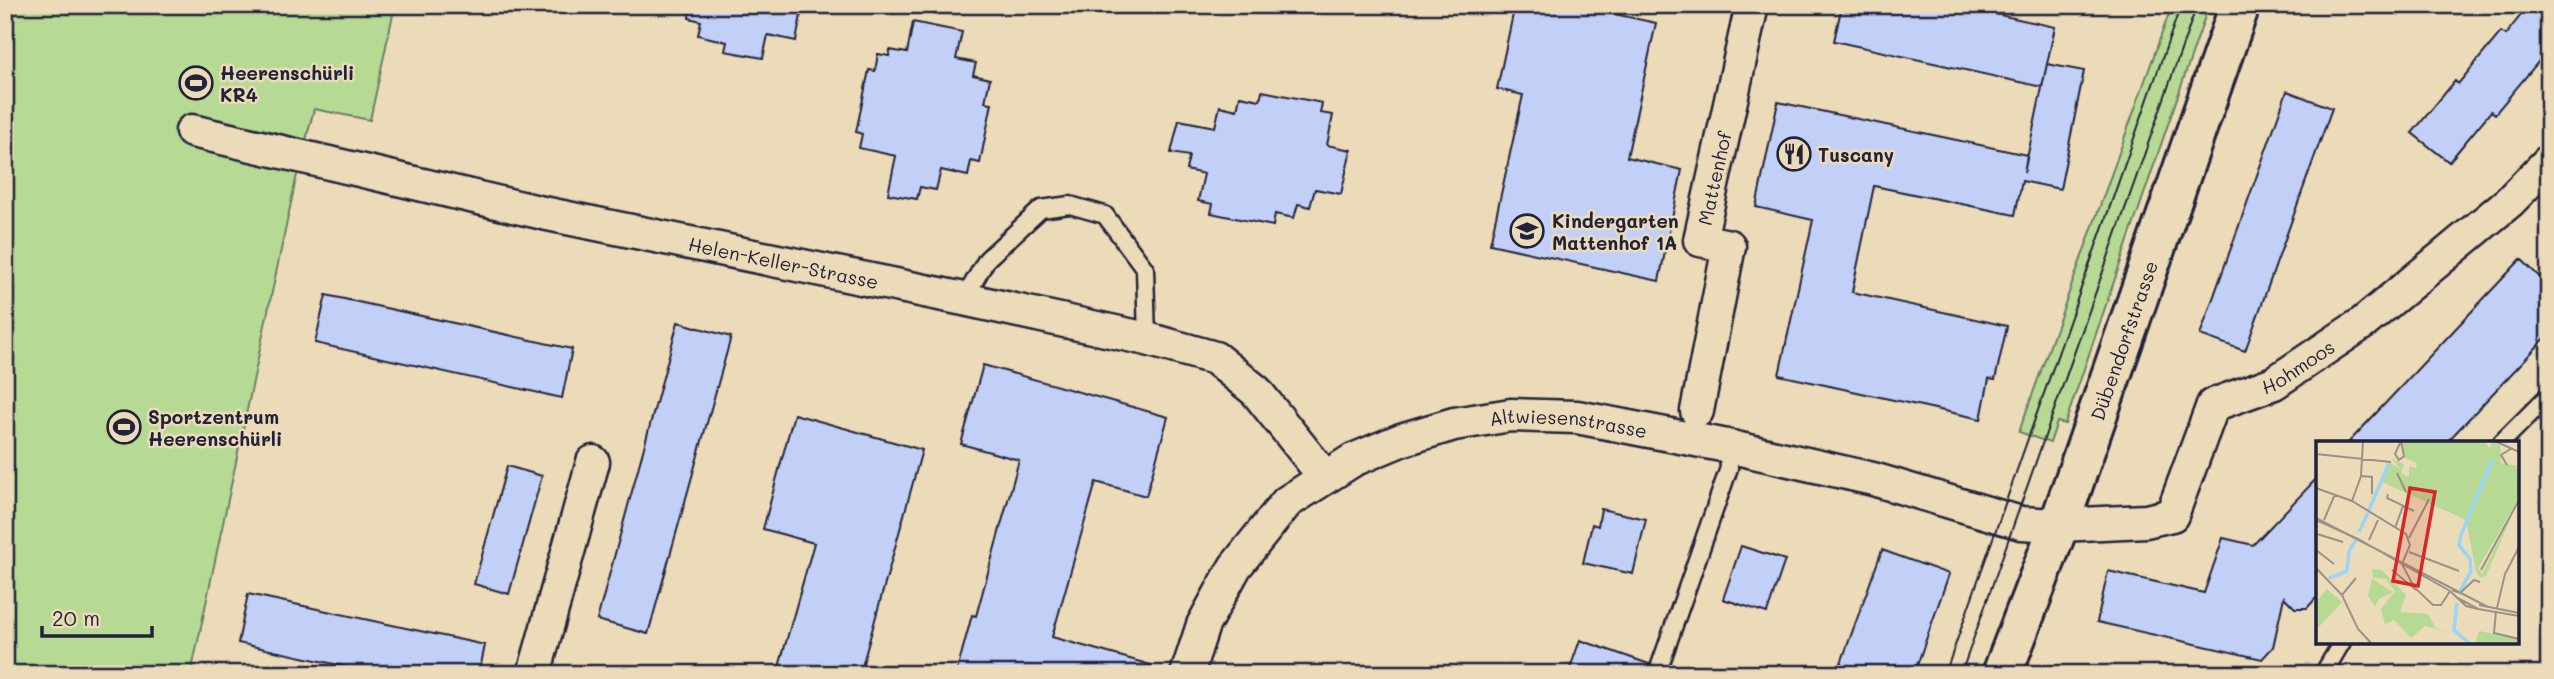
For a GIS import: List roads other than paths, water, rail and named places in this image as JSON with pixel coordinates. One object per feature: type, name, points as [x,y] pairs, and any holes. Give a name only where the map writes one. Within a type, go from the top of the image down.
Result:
[{"type":"street","name":"Mattenhof","points":[[1697,411],[1729,246],[1700,240],[1752,5]]},
{"type":"street","name":"Dübendorfstrasse","points":[[2002,674],[2059,525],[2240,5]]},
{"type":"street","name":"Helen-Keller-Strasse","points":[[192,131],[543,213],[964,299],[1147,339],[1215,358],[1256,391],[1324,476]]},
{"type":"street","name":"Hohmoos","points":[[2059,525],[2146,521],[2172,515],[2213,405],[2274,383],[2363,323],[2510,202],[2549,161]]},
{"type":"street","name":"Altwiesenstrasse","points":[[1187,674],[1203,625],[1235,567],[1287,502],[1324,476],[1401,440],[1454,424],[1511,415],[1577,417],[1727,446],[1873,479],[2013,521],[2059,525]]},
{"type":"street","points":[[534,674],[593,462]]},
{"type":"lane","points":[[964,299],[987,259],[1041,209],[1070,205],[1105,215],[1145,269],[1147,339]]},
{"type":"lane","points":[[2503,441],[2549,395]]},
{"type":"lane","points":[[1657,674],[1729,468],[1727,446]]},
{"type":"lane","points":[[2323,674],[2341,644]]},
{"type":"tram line","points":[[1945,674],[2181,5]]},
{"type":"tram line","points":[[1961,674],[2197,5]]},
{"type":"place","name":"Heerenschürli KR4","points":[[196,83]]},
{"type":"place","name":"Tuscany","points":[[1794,154]]},
{"type":"place","name":"Kindergarten Mattenhof 1A","points":[[1527,231]]},
{"type":"place","name":"Sportzentrum Heerenschürli","points":[[124,427]]}]
